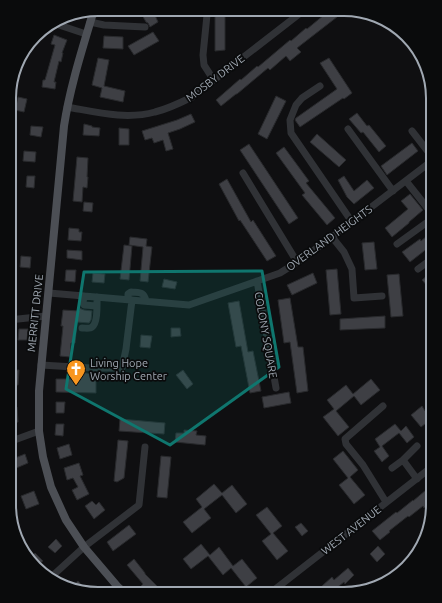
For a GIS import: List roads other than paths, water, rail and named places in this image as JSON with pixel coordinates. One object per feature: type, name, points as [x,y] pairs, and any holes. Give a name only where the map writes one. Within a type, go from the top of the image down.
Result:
[{"type":"main road","name":"MERRITT DRIVE","points":[[92,16],[77,68],[67,107],[64,126],[41,365],[39,431],[43,457],[51,487],[66,520],[84,548],[118,587]]},
{"type":"street","points":[[207,16],[203,55],[204,65],[213,79]]},
{"type":"street","name":"MOSBY DRIVE","points":[[67,107],[110,115],[132,115],[154,112],[173,106],[192,97],[295,16]]},
{"type":"street","points":[[90,22],[104,25],[145,27]]},
{"type":"street","points":[[60,25],[86,34]]},
{"type":"street","points":[[320,86],[302,98],[296,105],[290,120],[291,133],[352,222]]},
{"type":"street","points":[[348,129],[394,191]]},
{"type":"street","points":[[412,130],[426,149]]},
{"type":"street","name":"OVERLAND HEIGHTS","points":[[49,293],[189,305],[280,274],[332,238],[426,165]]},
{"type":"street","points":[[243,173],[297,262]]},
{"type":"street","points":[[406,181],[426,207]]},
{"type":"street","points":[[396,244],[426,221]]},
{"type":"street","points":[[332,238],[344,252],[352,269],[354,298],[382,296]]},
{"type":"street","points":[[418,269],[426,263]]},
{"type":"street","name":"COLONY SQUARE","points":[[257,281],[276,388]]},
{"type":"street","points":[[84,296],[84,305],[97,306]]},
{"type":"street","points":[[82,328],[92,328],[94,325],[96,319],[97,297]]},
{"type":"street","points":[[41,365],[122,368],[126,349],[130,299]]},
{"type":"street","points":[[16,319],[46,316]]},
{"type":"street","points":[[383,406],[345,439],[346,444],[363,465],[386,502]]},
{"type":"street","points":[[16,439],[39,431]]},
{"type":"street","points":[[54,574],[84,548],[139,504],[145,446]]},
{"type":"street","points":[[392,468],[403,460],[417,446]]},
{"type":"street","points":[[403,460],[417,478]]},
{"type":"street","name":"WEST AVENUE","points":[[277,587],[426,471]]},
{"type":"place","name":"Living Hope Worship Center","points":[[76,386]]}]
